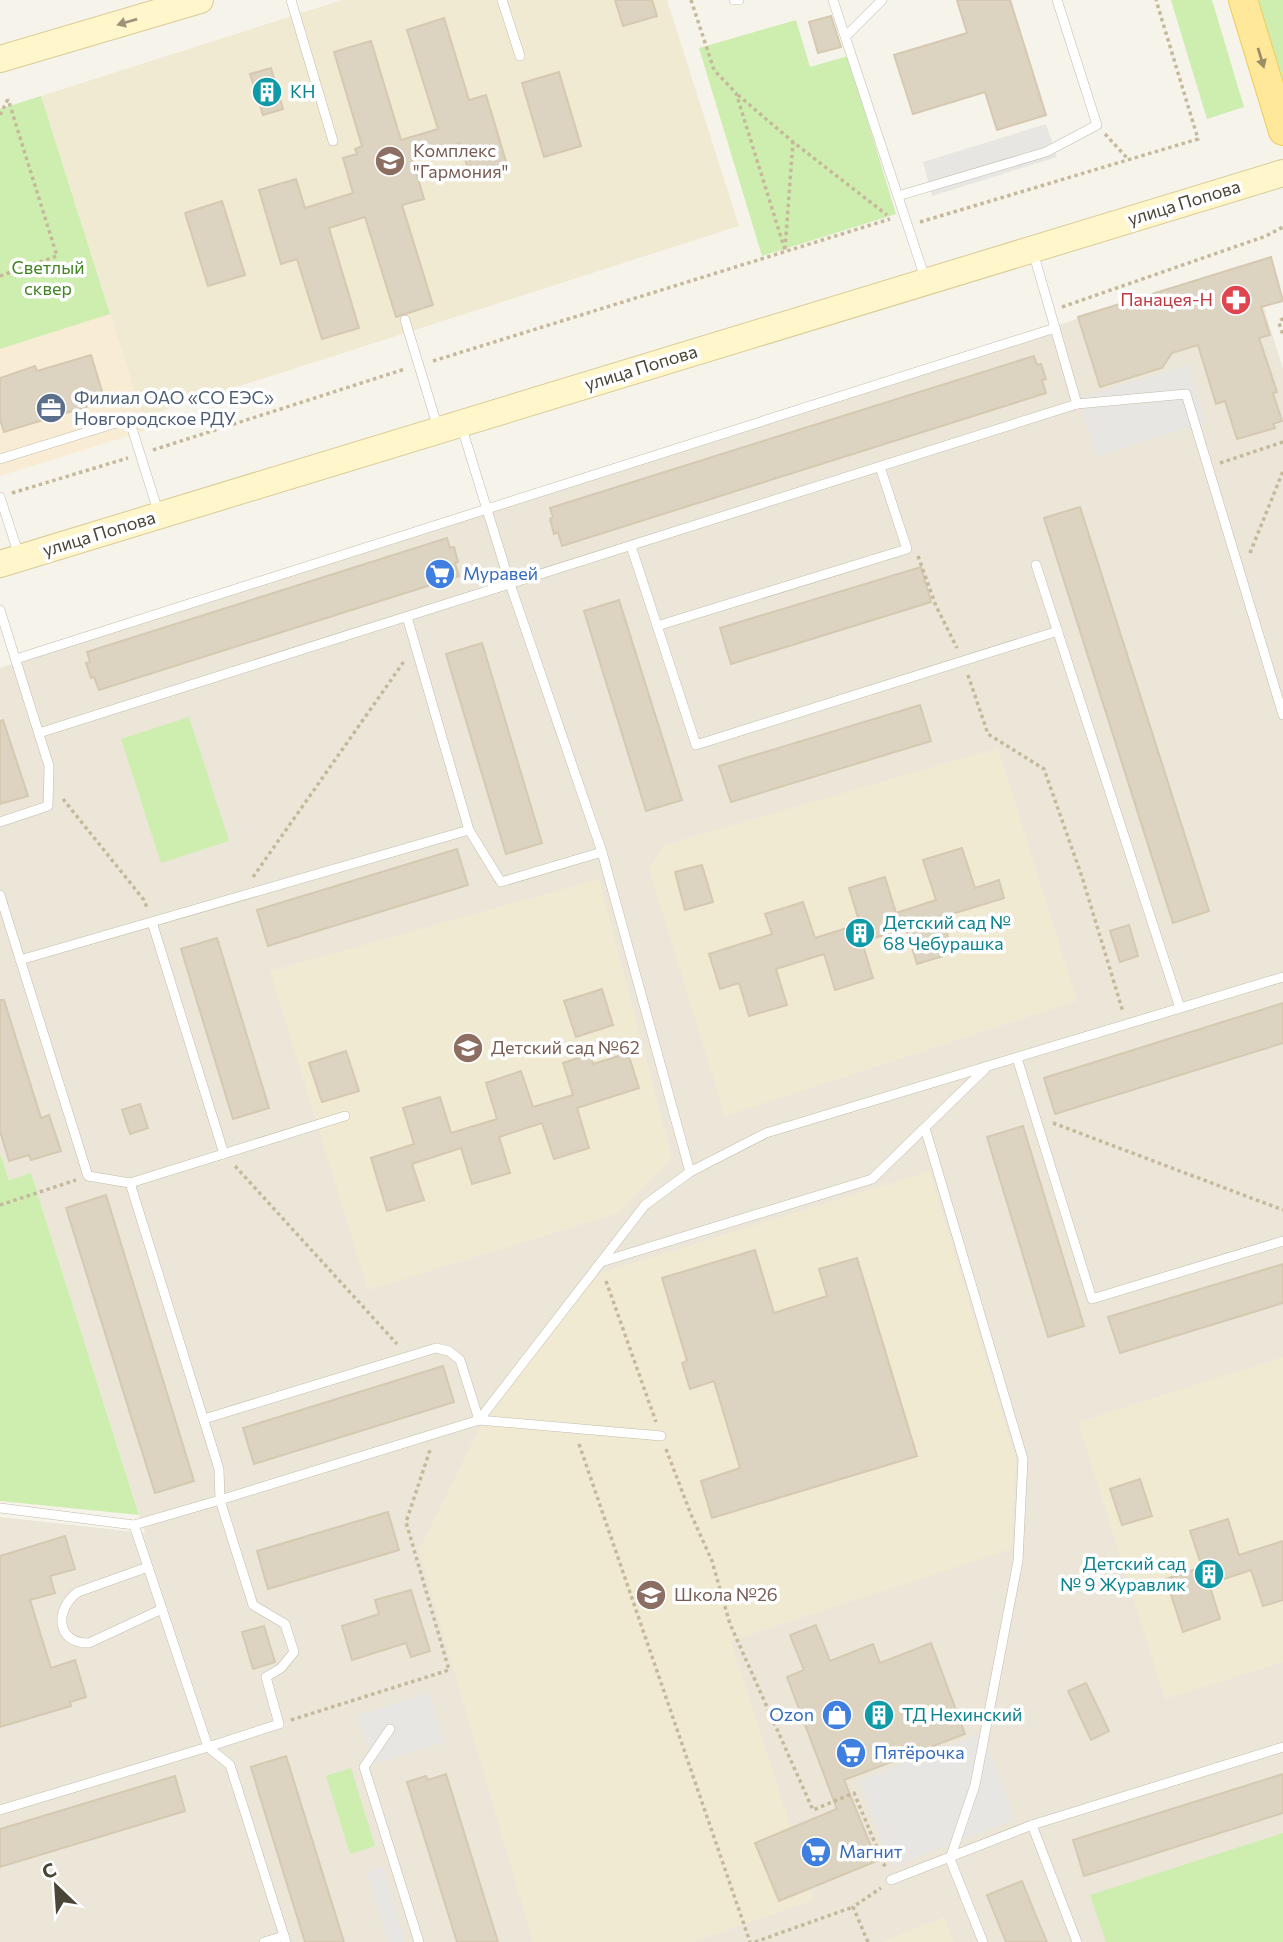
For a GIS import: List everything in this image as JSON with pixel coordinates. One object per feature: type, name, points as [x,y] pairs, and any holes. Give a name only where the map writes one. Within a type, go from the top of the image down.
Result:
[{"type":"main road","points":[[1243,0],[1283,131]]},
{"type":"street","points":[[0,59],[195,1]]},
{"type":"street","name":"улица Попова","points":[[10,561],[1283,173]]},
{"type":"lane","points":[[290,0],[334,141]]},
{"type":"lane","points":[[502,0],[520,55]]},
{"type":"lane","points":[[734,0],[739,0]]},
{"type":"lane","points":[[833,0],[926,281]]},
{"type":"lane","points":[[846,36],[881,0]]},
{"type":"lane","points":[[898,196],[1046,152],[1097,125],[1056,0]]},
{"type":"lane","points":[[1032,249],[1077,404]]},
{"type":"lane","points":[[405,320],[419,365],[488,509],[510,584],[601,852],[690,1172]]},
{"type":"lane","points":[[16,659],[1055,328]]},
{"type":"lane","points":[[39,733],[1077,404],[1186,394],[1283,716]]},
{"type":"lane","points":[[0,459],[129,419],[160,515]]},
{"type":"lane","points":[[657,626],[907,549],[880,467]]},
{"type":"lane","points":[[0,497],[10,561]]},
{"type":"lane","points":[[631,546],[696,745],[1058,631]]},
{"type":"lane","points":[[1036,565],[1180,1008]]},
{"type":"lane","points":[[0,610],[50,766],[48,806],[0,821]]},
{"type":"lane","points":[[407,617],[469,830],[501,882],[601,852]]},
{"type":"lane","points":[[20,960],[469,830]]},
{"type":"lane","points":[[0,895],[88,1176],[130,1183],[345,1116]]},
{"type":"lane","points":[[152,922],[224,1154]]},
{"type":"lane","points":[[479,1420],[645,1205],[690,1172],[766,1133],[1283,977]]},
{"type":"lane","points":[[1017,1058],[1092,1299],[1283,1241]]},
{"type":"lane","points":[[599,1263],[873,1179],[988,1067]]},
{"type":"lane","points":[[925,1128],[1023,1460],[1018,1561],[975,1785],[950,1858],[983,1942]]},
{"type":"lane","points":[[0,1810],[279,1724],[265,1677],[281,1668],[294,1652],[285,1624],[253,1605],[220,1500],[219,1469],[130,1183]]},
{"type":"lane","points":[[204,1419],[436,1348],[449,1351],[460,1360],[479,1420]]},
{"type":"lane","points":[[0,1507],[134,1525],[479,1420],[661,1436]]},
{"type":"lane","points":[[134,1525],[208,1746],[230,1765],[285,1939],[264,1942]]},
{"type":"lane","points":[[148,1567],[78,1592],[69,1598],[61,1617],[63,1626],[71,1639],[89,1643],[162,1609]]},
{"type":"lane","points":[[390,1730],[364,1768],[419,1942]]},
{"type":"lane","points":[[891,1880],[1032,1825],[1283,1746]]},
{"type":"lane","points":[[1032,1825],[1077,1942]]},
{"type":"path","points":[[691,0],[714,70],[736,93],[793,142],[892,218],[909,226],[1198,139],[1156,0]]},
{"type":"path","points":[[736,93],[785,250]]},
{"type":"path","points":[[0,115],[8,99],[57,256],[0,276]]},
{"type":"path","points":[[1097,125],[1128,159]]},
{"type":"path","points":[[785,250],[793,142]]},
{"type":"path","points":[[0,497],[892,218]]},
{"type":"path","points":[[1050,311],[1283,228]]},
{"type":"path","points":[[1283,318],[1279,323],[1283,335]]},
{"type":"path","points":[[1208,467],[1283,442]]},
{"type":"path","points":[[1241,575],[1283,471]]},
{"type":"path","points":[[907,549],[920,556],[936,606],[964,660],[988,734],[1044,769],[1082,877],[1127,1024]]},
{"type":"path","points":[[239,896],[416,646]]},
{"type":"path","points":[[49,781],[144,900],[152,922]]},
{"type":"path","points":[[1035,1116],[1283,1210]]},
{"type":"path","points":[[224,1154],[408,1356]]},
{"type":"path","points":[[0,1205],[88,1176]]},
{"type":"path","points":[[573,1427],[752,1942],[853,1907],[891,1880],[854,1793],[813,1810],[730,1624],[712,1561],[661,1436],[599,1263]]},
{"type":"path","points":[[279,1724],[449,1670],[406,1522],[435,1434]]},
{"type":"path","points":[[853,1907],[868,1942]]},
{"type":"shaded area","name":"Комплекс \"Гармония\"","points":[[342,0],[667,0],[739,226],[143,417],[41,96]]},
{"type":"shaded area","points":[[1046,124],[1057,157],[932,196],[923,162]]},
{"type":"shaded area","points":[[1250,263],[1283,369],[1283,1942],[0,1942],[0,1517],[145,1533],[31,1173],[9,1180],[0,1153],[0,668]]},
{"type":"shaded area","points":[[110,314],[148,430],[0,476],[0,349]]},
{"type":"shaded area","points":[[1188,365],[1206,422],[1096,456],[1079,398]]},
{"type":"shaded area","points":[[998,748],[1077,1001],[725,1116],[649,869],[664,845]]},
{"type":"shaded area","name":"Детский сад №62","points":[[599,879],[672,1157],[618,1213],[368,1290],[270,971]]},
{"type":"shaded area","name":"Школа №26","points":[[930,1171],[1016,1460],[1011,1549],[731,1641],[814,1900],[694,1942],[533,1942],[419,1550],[482,1423],[594,1275]]},
{"type":"shaded area","points":[[1283,1357],[1283,1662],[1165,1699],[1078,1422]]},
{"type":"shaded area","points":[[429,1693],[444,1742],[373,1764],[358,1715]]},
{"type":"shaded area","points":[[982,1733],[1015,1819],[892,1867],[859,1781]]},
{"type":"shaded area","points":[[383,1867],[405,1942],[388,1942],[367,1872]]},
{"type":"shaded area","points":[[944,1917],[954,1942],[881,1942]]},
{"type":"green space","points":[[1171,0],[1212,0],[1244,107],[1207,119]]},
{"type":"green space","points":[[1253,0],[1283,0],[1283,102]]},
{"type":"green space","points":[[796,20],[810,67],[848,56],[896,214],[762,256],[699,48]]},
{"type":"green space","name":"Светлый сквер","points":[[41,96],[110,314],[0,349],[0,109]]},
{"type":"green space","points":[[189,717],[229,841],[161,863],[121,739]]},
{"type":"green space","points":[[0,1153],[9,1180],[31,1173],[139,1515],[0,1501]]},
{"type":"green space","points":[[351,1768],[375,1846],[350,1854],[326,1776]]},
{"type":"green space","points":[[1283,1833],[1283,1942],[1106,1942],[1090,1895]]},
{"type":"building","points":[[615,0],[652,0],[657,16],[623,26]]},
{"type":"building","points":[[957,0],[1010,0],[1046,115],[997,130],[985,92],[913,114],[894,55],[967,33]]},
{"type":"building","points":[[831,16],[841,47],[818,53],[809,22]]},
{"type":"building","points":[[444,18],[469,100],[486,95],[508,168],[471,179],[460,143],[412,158],[424,199],[402,205],[433,305],[396,317],[365,217],[329,228],[359,328],[322,339],[297,259],[281,264],[259,190],[296,179],[305,208],[353,193],[343,158],[357,154],[355,149],[362,146],[334,52],[371,41],[401,140],[438,129],[407,30]]},
{"type":"building","name":"КН","points":[[271,68],[283,109],[263,115],[250,74]]},
{"type":"building","points":[[559,72],[581,146],[544,157],[522,83]]},
{"type":"building","points":[[222,201],[245,275],[208,286],[185,213]]},
{"type":"building","points":[[1271,257],[1283,301],[1261,307],[1270,335],[1259,338],[1277,392],[1273,393],[1282,421],[1273,424],[1275,428],[1237,439],[1225,401],[1216,404],[1198,345],[1172,353],[1162,368],[1100,387],[1078,317]]},
{"type":"building","points":[[91,355],[105,401],[4,432],[0,419],[0,378],[35,366],[37,371]]},
{"type":"building","points":[[1034,356],[1037,365],[1041,364],[1046,379],[1042,380],[1046,393],[562,546],[558,532],[554,534],[550,508]]},
{"type":"building","points":[[1080,507],[1209,911],[1173,923],[1044,518]]},
{"type":"building","points":[[447,538],[450,548],[454,547],[459,576],[99,690],[94,677],[91,678],[86,663],[90,662],[87,652]]},
{"type":"building","points":[[921,567],[931,602],[731,664],[720,628]]},
{"type":"building","points":[[619,600],[682,800],[646,811],[584,611]]},
{"type":"building","points":[[482,643],[542,843],[506,854],[446,654]]},
{"type":"building","points":[[920,705],[931,741],[731,802],[719,766]]},
{"type":"building","points":[[3,720],[28,796],[0,804],[0,721]]},
{"type":"building","name":"Детский сад № 68 Чебурашка","points":[[962,848],[975,888],[999,880],[1004,898],[942,917],[953,953],[917,964],[906,928],[862,942],[873,978],[835,990],[824,954],[776,969],[787,1005],[749,1016],[739,983],[720,989],[709,954],[772,934],[765,914],[803,902],[815,938],[860,924],[849,888],[885,877],[896,913],[936,900],[923,860]]},
{"type":"building","points":[[457,849],[468,885],[268,946],[257,910]]},
{"type":"building","points":[[702,865],[713,902],[685,910],[675,872]]},
{"type":"building","points":[[1129,925],[1138,956],[1120,962],[1110,931]]},
{"type":"building","points":[[217,938],[269,1108],[233,1119],[181,949]]},
{"type":"building","points":[[602,989],[613,1025],[576,1037],[564,1001]]},
{"type":"building","points":[[0,1000],[4,1000],[41,1118],[49,1115],[61,1151],[31,1160],[29,1155],[9,1161],[0,1131]]},
{"type":"building","points":[[1283,1003],[1283,1043],[1055,1114],[1044,1078]]},
{"type":"building","points":[[346,1051],[359,1091],[322,1102],[309,1063]]},
{"type":"building","points":[[628,1053],[639,1088],[577,1108],[589,1148],[554,1159],[542,1123],[499,1137],[510,1173],[472,1184],[461,1148],[412,1164],[424,1200],[387,1211],[371,1158],[414,1144],[403,1108],[440,1097],[451,1133],[497,1119],[486,1083],[521,1071],[533,1107],[573,1095],[563,1063],[590,1054],[593,1064]]},
{"type":"building","points":[[140,1104],[148,1128],[130,1134],[122,1110]]},
{"type":"building","points":[[1023,1126],[1084,1326],[1048,1337],[987,1137]]},
{"type":"building","points":[[106,1195],[194,1481],[155,1493],[66,1208]]},
{"type":"building","points":[[755,1250],[774,1313],[827,1296],[819,1269],[857,1258],[917,1456],[712,1518],[701,1481],[740,1468],[714,1381],[690,1389],[682,1363],[687,1361],[662,1278]]},
{"type":"building","points":[[1283,1264],[1283,1303],[1120,1353],[1108,1317]]},
{"type":"building","points":[[443,1366],[454,1402],[254,1464],[243,1428]]},
{"type":"building","points":[[1140,1479],[1152,1516],[1122,1525],[1110,1489]]},
{"type":"building","points":[[388,1512],[399,1550],[268,1589],[257,1551]]},
{"type":"building","name":"Детский сад № 9 Журавлик","points":[[1228,1519],[1239,1555],[1283,1541],[1283,1600],[1263,1606],[1251,1570],[1209,1584],[1220,1619],[1183,1632],[1166,1579],[1202,1567],[1190,1531]]},
{"type":"building","points":[[65,1536],[75,1569],[50,1576],[55,1593],[30,1600],[51,1668],[75,1660],[86,1697],[70,1702],[71,1706],[0,1727],[0,1556]]},
{"type":"building","points":[[411,1590],[430,1651],[411,1657],[406,1643],[352,1660],[342,1626],[379,1614],[375,1600]]},
{"type":"building","points":[[816,1625],[830,1661],[873,1644],[880,1663],[931,1643],[965,1734],[844,1780],[877,1861],[779,1901],[755,1843],[837,1809],[787,1677],[804,1670],[790,1635]]},
{"type":"building","points":[[264,1626],[275,1662],[253,1669],[242,1632]]},
{"type":"building","points":[[1086,1683],[1109,1731],[1091,1740],[1068,1691]]},
{"type":"building","points":[[286,1756],[344,1942],[305,1942],[251,1767]]},
{"type":"building","points":[[446,1774],[498,1942],[457,1942],[407,1782],[426,1776],[428,1780]]},
{"type":"building","points":[[1283,1774],[1283,1813],[1084,1876],[1073,1840]]},
{"type":"building","points":[[175,1776],[185,1811],[0,1867],[0,1829]]},
{"type":"building","points":[[1022,1881],[1047,1942],[1006,1942],[987,1895]]},
{"type":"place","name":"КН","points":[[267,92]]},
{"type":"place","name":"Комплекс \"Гармония\"","points":[[390,161]]},
{"type":"place","name":"Панацея-Н","points":[[1236,300]]},
{"type":"place","name":"Филиал ОАО «СО ЕЭС» Новгородское РДУ","points":[[51,408]]},
{"type":"place","name":"Муравей","points":[[440,574]]},
{"type":"place","name":"Детский сад № 68 Чебурашка","points":[[860,933]]},
{"type":"place","name":"Детский сад №62","points":[[468,1048]]},
{"type":"place","name":"Детский сад № 9 Журавлик","points":[[1209,1574]]},
{"type":"place","name":"Школа №26","points":[[651,1595]]},
{"type":"place","name":"Ozon","points":[[837,1715]]},
{"type":"place","name":"ТД Нехинский","points":[[879,1715]]},
{"type":"place","name":"Пятёрочка","points":[[851,1753]]},
{"type":"place","name":"Магнит","points":[[816,1852]]}]
